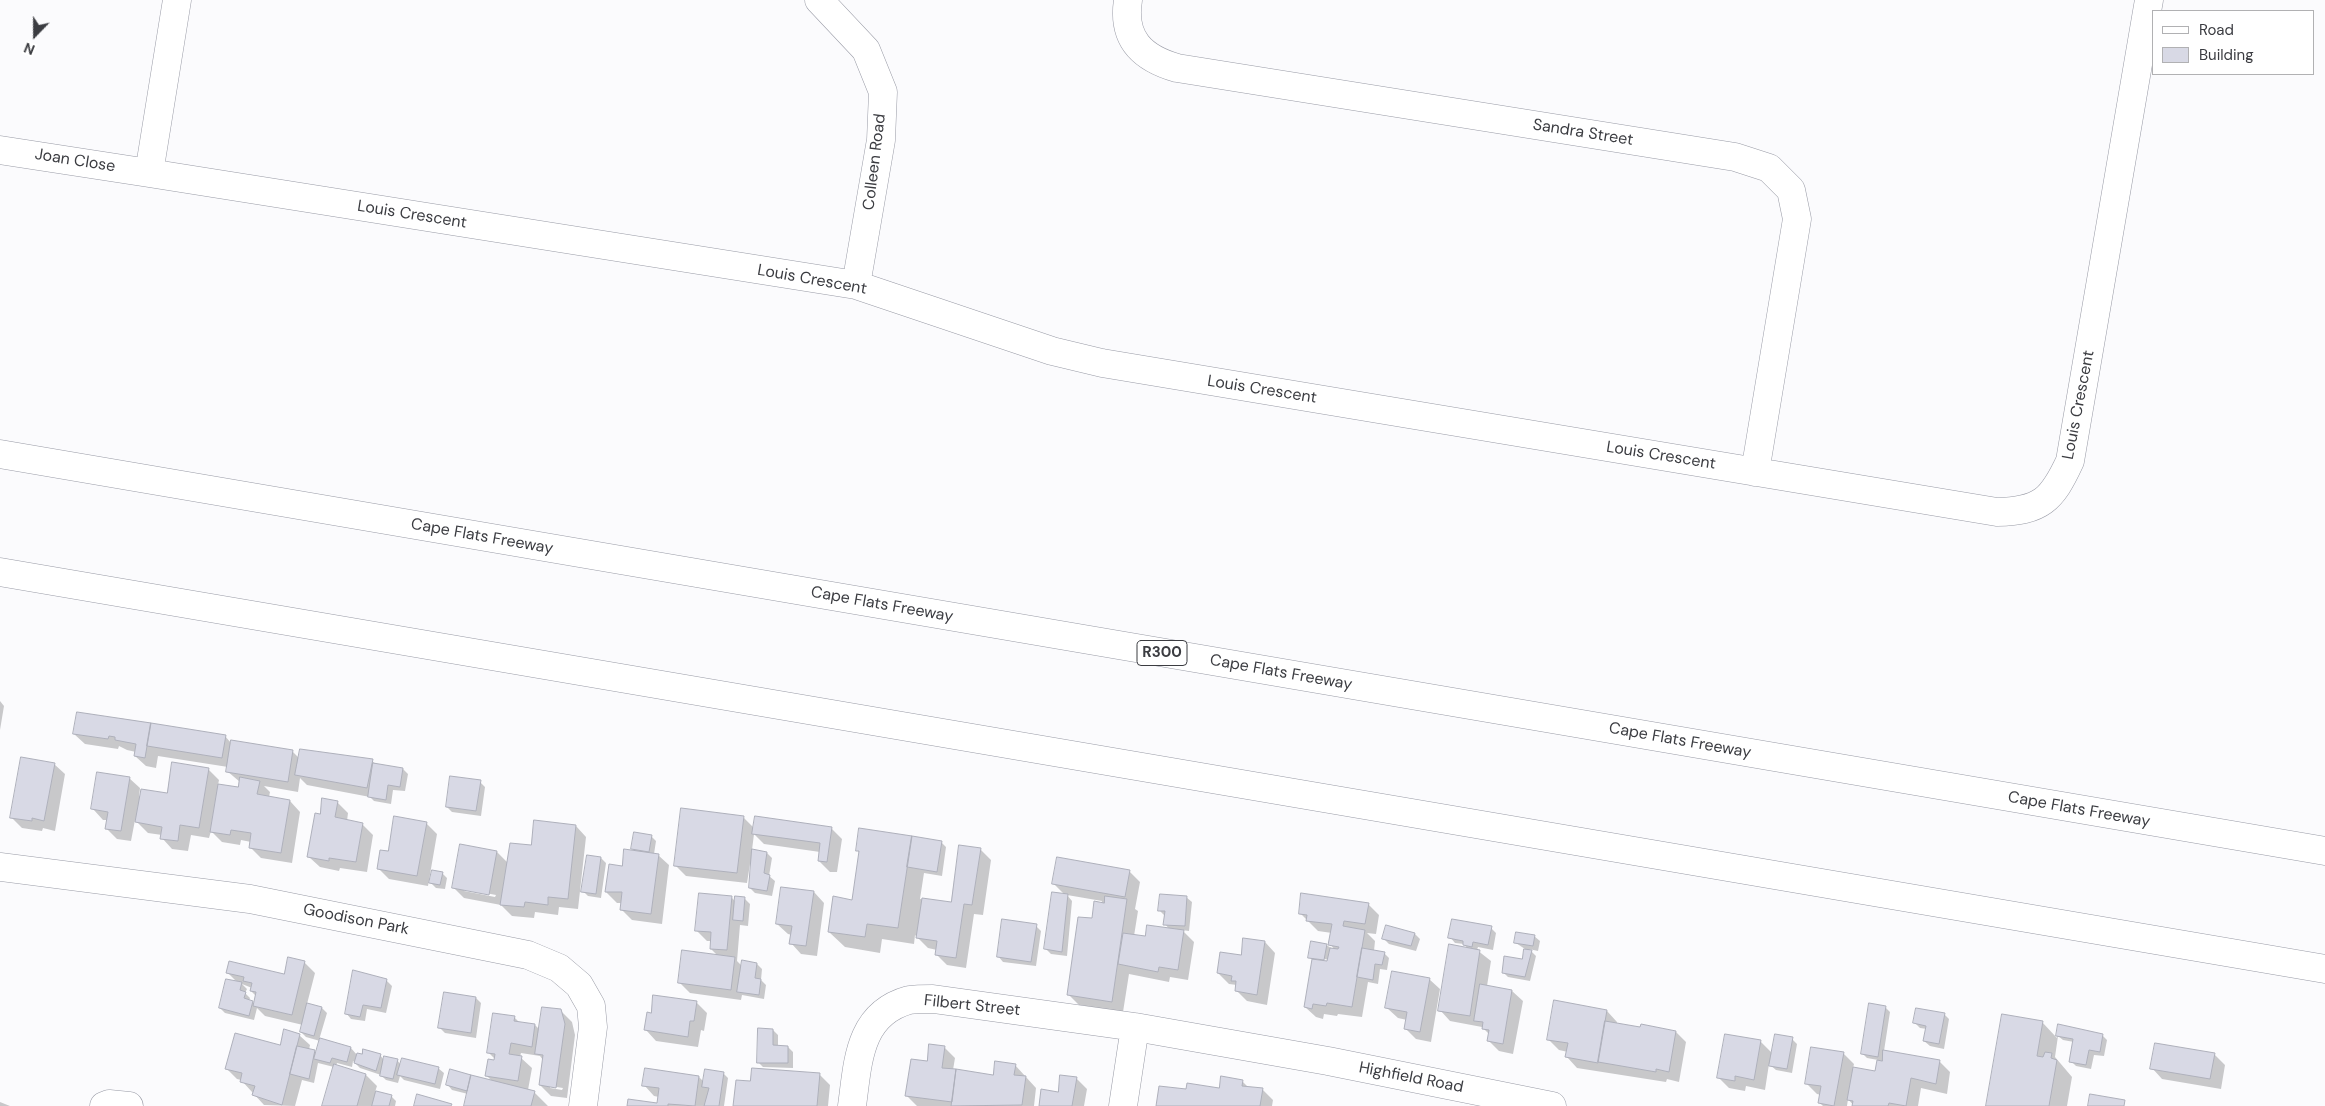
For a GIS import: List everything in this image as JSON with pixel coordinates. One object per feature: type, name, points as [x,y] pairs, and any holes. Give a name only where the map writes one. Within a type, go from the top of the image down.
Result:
[{"type":"main road","points":[[150,173],[177,0]]},
{"type":"main road","name":"Colleen Road","points":[[819,0],[866,50],[883,92],[881,140],[856,285]]},
{"type":"main road","name":"Sandra Street","points":[[1128,0],[1129,31],[1140,50],[1157,62],[1177,68],[1736,158],[1769,168],[1791,190],[1797,219],[1755,472]]},
{"type":"main road","name":"Louis Crescent","points":[[150,173],[856,285],[1043,348],[1102,363],[1997,512],[2021,512],[2041,503],[2059,486],[2070,461],[2148,0]]},
{"type":"main road","name":"Joan Close","points":[[0,150],[150,173]]},
{"type":"main road","name":"Cape Flats Freeway","points":[[0,454],[2325,852]]},
{"type":"main road","points":[[0,572],[2325,969]]},
{"type":"main road","name":"Goodison Park","points":[[0,867],[250,899],[528,955],[559,968],[579,985],[591,1006],[594,1028],[583,1106]]},
{"type":"main road","name":"Filbert Street","points":[[852,1106],[862,1043],[872,1024],[888,1010],[910,1000],[933,999],[1135,1027],[1328,1061]]},
{"type":"main road","points":[[1123,1106],[1135,1027]]},
{"type":"main road","name":"Highfield Road","points":[[1328,1061],[1552,1106]]},
{"type":"main road","points":[[104,1106],[109,1104],[129,1106]]},
{"type":"building","points":[[77,712],[151,723],[145,758],[134,756],[136,744],[115,740],[115,737],[109,736],[108,739],[73,734]]},
{"type":"building","points":[[151,723],[226,735],[222,758],[147,746]]},
{"type":"building","points":[[231,740],[293,750],[288,782],[226,772]]},
{"type":"building","points":[[300,749],[373,759],[367,788],[295,775]]},
{"type":"building","points":[[21,757],[55,763],[44,821],[32,818],[32,821],[10,818]]},
{"type":"building","points":[[172,762],[209,768],[199,828],[180,825],[178,841],[160,839],[162,827],[135,822],[141,789],[167,793]]},
{"type":"building","points":[[373,763],[403,768],[400,787],[388,785],[386,800],[368,797]]},
{"type":"building","points":[[97,772],[130,777],[121,831],[105,829],[108,812],[91,809]]},
{"type":"building","points":[[450,776],[481,780],[476,811],[446,807]]},
{"type":"building","points":[[240,777],[260,781],[257,794],[290,800],[281,853],[249,848],[251,833],[231,830],[230,835],[210,832],[218,784],[238,787]]},
{"type":"building","points":[[322,798],[338,801],[335,817],[363,823],[356,862],[329,858],[329,861],[307,857],[315,813],[320,814]]},
{"type":"building","points":[[681,808],[744,816],[737,873],[674,866]]},
{"type":"building","points":[[394,816],[427,822],[417,876],[377,869],[380,850],[388,851]]},
{"type":"building","points":[[755,816],[832,827],[827,862],[818,861],[820,843],[752,834]]},
{"type":"building","points":[[534,820],[576,825],[568,899],[548,897],[548,905],[525,902],[524,907],[500,905],[510,843],[531,845]]},
{"type":"building","points":[[859,828],[912,836],[898,928],[867,924],[865,937],[828,932],[833,896],[852,900],[859,851],[856,851]]},
{"type":"building","points":[[634,832],[652,835],[649,852],[631,849]]},
{"type":"building","points":[[912,836],[942,841],[937,872],[907,867]]},
{"type":"building","points":[[460,844],[497,851],[489,895],[452,888]]},
{"type":"building","points":[[959,845],[981,848],[972,905],[964,904],[956,958],[935,955],[937,941],[916,938],[922,898],[951,902]]},
{"type":"building","points":[[624,849],[659,854],[651,914],[620,910],[622,892],[605,892],[609,864],[622,866]]},
{"type":"building","points":[[752,849],[767,852],[764,873],[770,875],[767,891],[749,888]]},
{"type":"building","points":[[587,855],[601,857],[596,894],[581,892]]},
{"type":"building","points":[[1057,857],[1130,870],[1125,897],[1052,884]]},
{"type":"building","points":[[432,870],[443,872],[440,885],[429,883]]},
{"type":"building","points":[[781,887],[814,891],[806,946],[789,944],[792,926],[776,924]]},
{"type":"building","points":[[1052,892],[1068,894],[1062,952],[1044,949]]},
{"type":"building","points":[[699,893],[732,896],[727,950],[710,949],[711,932],[695,931]]},
{"type":"building","points":[[1301,893],[1369,903],[1365,924],[1344,921],[1343,926],[1365,930],[1352,1007],[1327,1003],[1326,1006],[1313,1004],[1312,1009],[1304,1007],[1312,959],[1327,961],[1330,948],[1338,949],[1339,947],[1328,945],[1332,924],[1306,921],[1307,915],[1299,914]]},
{"type":"building","points":[[1160,894],[1187,896],[1185,926],[1163,925],[1165,911],[1158,911]]},
{"type":"building","points":[[735,896],[745,897],[743,921],[733,920]]},
{"type":"building","points":[[1105,896],[1127,899],[1112,1002],[1067,995],[1078,917],[1092,918],[1094,901],[1104,903]]},
{"type":"building","points":[[1002,919],[1037,924],[1031,962],[997,957]]},
{"type":"building","points":[[1452,919],[1492,926],[1488,945],[1473,942],[1472,947],[1463,945],[1463,941],[1448,938]]},
{"type":"building","points":[[1147,925],[1184,930],[1178,970],[1159,967],[1158,972],[1118,964],[1123,933],[1145,936]]},
{"type":"building","points":[[1386,925],[1415,933],[1411,946],[1382,939]]},
{"type":"building","points":[[1516,932],[1535,935],[1533,946],[1514,943]]},
{"type":"building","points":[[1243,938],[1265,941],[1257,995],[1235,991],[1236,981],[1231,981],[1232,976],[1217,973],[1220,952],[1241,955]]},
{"type":"building","points":[[1311,941],[1327,944],[1324,960],[1308,958]]},
{"type":"building","points":[[1449,944],[1480,950],[1470,1016],[1438,1011]]},
{"type":"building","points":[[1362,948],[1385,952],[1382,965],[1375,964],[1373,980],[1357,977]]},
{"type":"building","points":[[1524,949],[1532,950],[1525,977],[1502,973],[1504,956],[1522,959]]},
{"type":"building","points":[[682,950],[735,957],[731,990],[678,983]]},
{"type":"building","points":[[288,957],[305,961],[292,1015],[253,1006],[256,992],[250,991],[252,983],[243,981],[244,977],[226,973],[229,961],[284,974]]},
{"type":"building","points":[[742,960],[757,963],[755,978],[761,979],[759,995],[737,992]]},
{"type":"building","points":[[353,970],[387,979],[381,1008],[363,1005],[360,1017],[345,1014]]},
{"type":"building","points":[[1392,971],[1430,978],[1420,1032],[1404,1029],[1407,1012],[1385,1008]]},
{"type":"building","points":[[226,979],[242,982],[240,990],[246,992],[244,998],[253,1001],[249,1016],[219,1008]]},
{"type":"building","points":[[1480,984],[1512,990],[1503,1044],[1487,1041],[1489,1030],[1482,1029],[1483,1022],[1474,1021]]},
{"type":"building","points":[[444,992],[476,997],[471,1033],[438,1028]]},
{"type":"building","points":[[653,995],[697,1001],[694,1021],[690,1021],[688,1037],[644,1030],[647,1012],[651,1013]]},
{"type":"building","points":[[1554,1000],[1607,1010],[1598,1063],[1565,1057],[1568,1043],[1547,1040]]},
{"type":"building","points":[[307,1003],[322,1007],[314,1036],[300,1032]]},
{"type":"building","points":[[1869,1003],[1886,1006],[1878,1057],[1861,1054]]},
{"type":"building","points":[[542,1007],[561,1009],[565,1024],[556,1088],[539,1085],[543,1055],[535,1054]]},
{"type":"building","points":[[1916,1008],[1945,1013],[1939,1044],[1923,1041],[1926,1026],[1913,1023]]},
{"type":"building","points":[[493,1013],[515,1016],[514,1021],[535,1024],[532,1047],[511,1043],[509,1054],[522,1056],[518,1081],[485,1076],[488,1059],[494,1060],[495,1054],[487,1053]]},
{"type":"building","points":[[2002,1014],[2043,1021],[2037,1056],[2043,1057],[2045,1052],[2052,1053],[2051,1058],[2057,1060],[2049,1106],[1986,1106]]},
{"type":"building","points":[[1605,1021],[1640,1027],[1641,1024],[1676,1031],[1669,1072],[1656,1069],[1656,1072],[1598,1062]]},
{"type":"building","points":[[2058,1024],[2103,1034],[2100,1052],[2089,1050],[2086,1065],[2069,1062],[2073,1039],[2056,1036]]},
{"type":"building","points":[[758,1028],[773,1029],[773,1045],[788,1046],[788,1063],[757,1063]]},
{"type":"building","points":[[284,1029],[300,1034],[282,1105],[252,1095],[255,1086],[240,1082],[242,1073],[225,1069],[235,1033],[280,1045]]},
{"type":"building","points":[[1725,1034],[1761,1040],[1754,1080],[1735,1076],[1735,1081],[1717,1078]]},
{"type":"building","points":[[1775,1034],[1793,1037],[1787,1069],[1769,1066]]},
{"type":"building","points":[[320,1038],[351,1047],[347,1062],[332,1058],[330,1063],[314,1059]]},
{"type":"building","points":[[2155,1043],[2215,1053],[2210,1079],[2150,1069]]},
{"type":"building","points":[[929,1044],[945,1046],[942,1068],[956,1069],[952,1102],[905,1096],[911,1059],[927,1061]]},
{"type":"building","points":[[297,1046],[315,1050],[309,1079],[290,1074]]},
{"type":"building","points":[[1811,1047],[1844,1052],[1834,1106],[1818,1103],[1821,1086],[1805,1084]]},
{"type":"building","points":[[363,1049],[381,1054],[376,1071],[354,1063],[357,1053],[362,1054]]},
{"type":"building","points":[[1883,1050],[1940,1060],[1936,1084],[1911,1078],[1906,1106],[1889,1103],[1888,1106],[1852,1106],[1853,1101],[1847,1100],[1853,1067],[1875,1071],[1877,1060],[1882,1061]]},
{"type":"building","points":[[384,1056],[398,1059],[393,1079],[380,1076]]},
{"type":"building","points":[[402,1058],[439,1067],[435,1084],[397,1075]]},
{"type":"building","points":[[995,1061],[1016,1064],[1014,1075],[1026,1076],[1022,1105],[951,1106],[956,1069],[993,1075]]},
{"type":"building","points":[[334,1064],[366,1074],[357,1106],[322,1106]]},
{"type":"building","points":[[645,1068],[699,1076],[695,1106],[668,1104],[668,1106],[627,1106],[628,1099],[657,1103],[659,1088],[642,1086]]},
{"type":"building","points":[[752,1068],[820,1073],[817,1106],[733,1106],[736,1080],[750,1081]]},
{"type":"building","points":[[450,1069],[471,1075],[467,1091],[446,1085]]},
{"type":"building","points":[[705,1069],[724,1072],[719,1106],[704,1106],[709,1088],[702,1087]]},
{"type":"building","points":[[471,1075],[535,1091],[531,1106],[464,1106]]},
{"type":"building","points":[[1060,1075],[1077,1077],[1072,1106],[1039,1106],[1041,1089],[1058,1092]]},
{"type":"building","points":[[1221,1076],[1243,1080],[1242,1086],[1263,1088],[1260,1106],[1156,1106],[1159,1086],[1186,1089],[1187,1083],[1219,1088]]},
{"type":"building","points":[[376,1091],[392,1095],[389,1106],[372,1106]]},
{"type":"building","points":[[417,1094],[452,1104],[451,1106],[414,1106]]},
{"type":"building","points":[[2090,1094],[2125,1100],[2124,1106],[2088,1106]]}]
